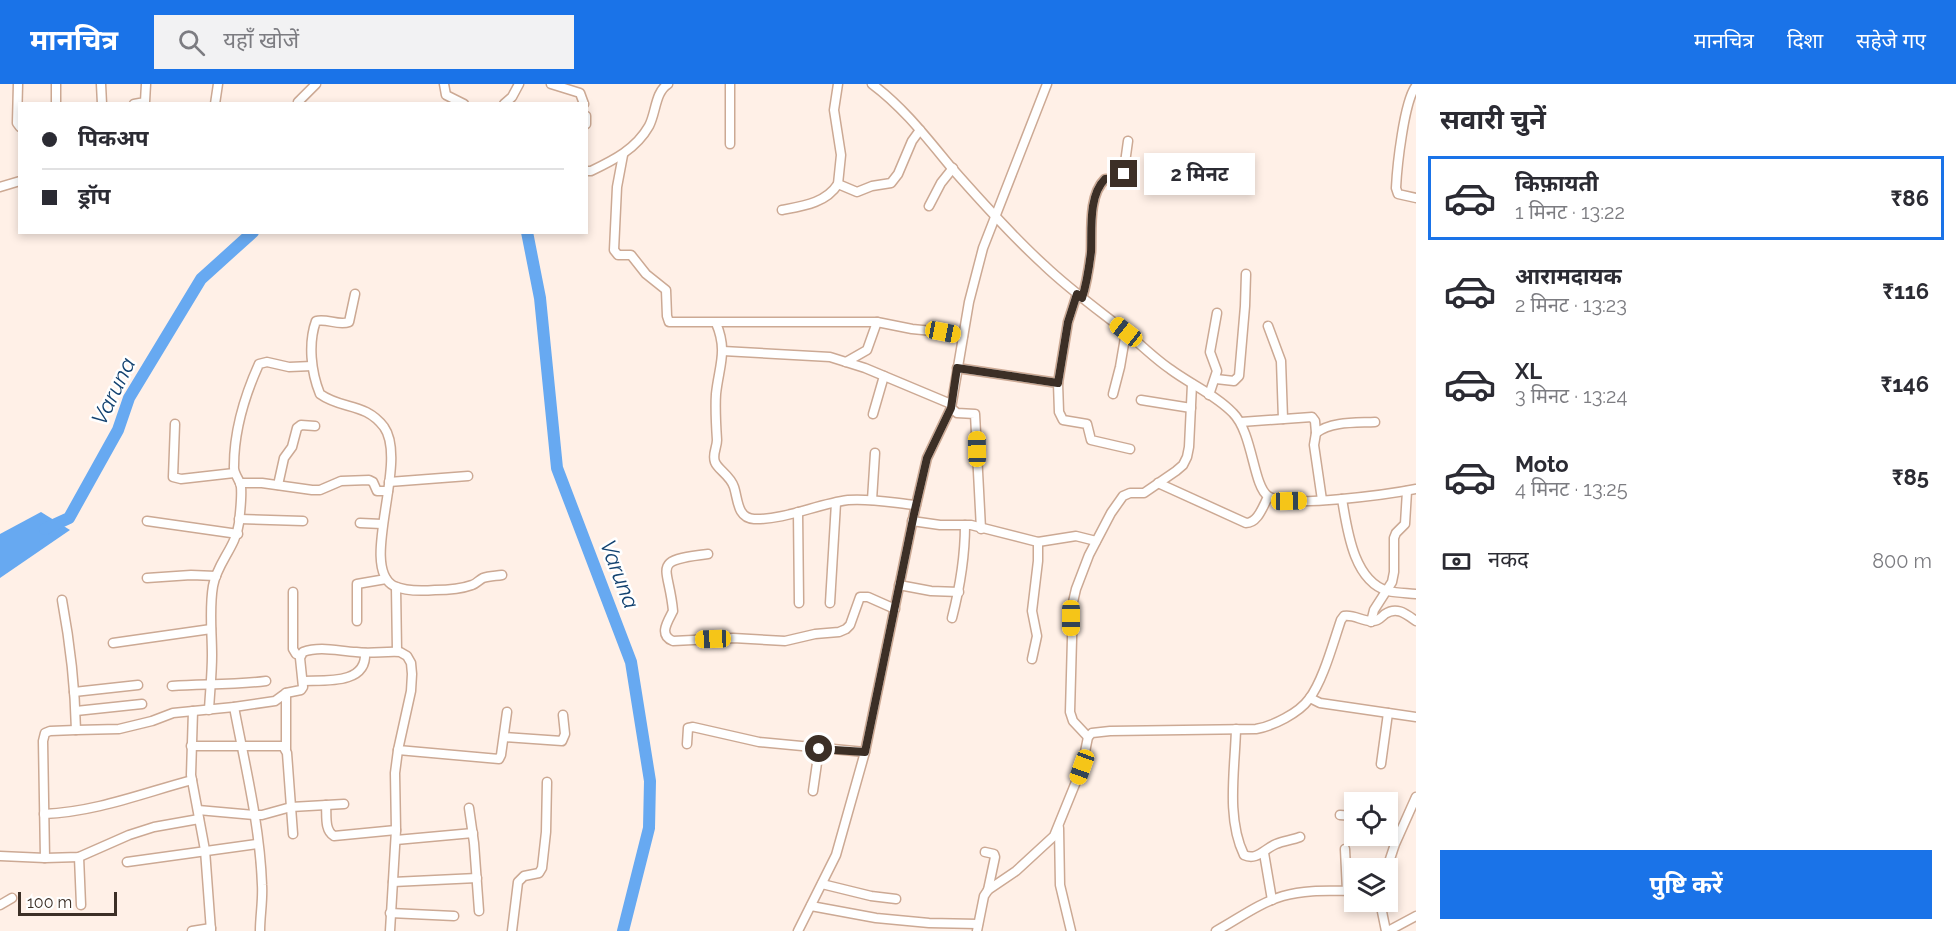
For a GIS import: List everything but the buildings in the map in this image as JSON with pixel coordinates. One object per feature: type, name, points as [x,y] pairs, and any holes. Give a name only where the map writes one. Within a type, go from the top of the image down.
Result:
[{"type":"street","points":[[18,84],[18,124]]},
{"type":"street","points":[[56,84],[56,102]]},
{"type":"street","points":[[101,84],[102,102]]},
{"type":"street","points":[[146,84],[146,102]]},
{"type":"street","points":[[214,102],[218,84]]},
{"type":"street","points":[[298,102],[316,84]]},
{"type":"street","points":[[444,84],[446,95],[460,102]]},
{"type":"street","points":[[506,102],[519,84]]},
{"type":"street","points":[[552,84],[580,93],[583,102]]},
{"type":"street","points":[[588,171],[623,154],[648,128],[666,85],[654,84]]},
{"type":"street","points":[[730,84],[730,144]]},
{"type":"street","points":[[782,210],[817,202],[827,197],[838,184],[841,155],[834,110],[838,84]]},
{"type":"street","points":[[872,84],[904,111],[996,216],[1039,261],[1156,359],[1223,404],[1241,422],[1248,438],[1260,484],[1268,496],[1277,500],[1289,501],[1322,500],[1411,490],[1405,524],[1396,532],[1394,538],[1392,582],[1374,610],[1371,622]]},
{"type":"street","points":[[798,931],[836,855],[865,752],[912,521],[927,458],[951,406],[963,336],[983,248],[1047,84]]},
{"type":"street","points":[[1416,86],[1410,96],[1396,184],[1398,194],[1416,198]]},
{"type":"street","points":[[838,184],[858,192],[872,186],[891,183],[898,174],[912,141],[920,130]]},
{"type":"street","points":[[1128,141],[1123,177],[1105,179],[1097,190],[1093,210],[1089,272],[1068,322],[1058,383],[1059,412],[1063,420],[1087,424],[1091,440],[1130,449]]},
{"type":"street","points":[[623,154],[617,187],[615,252],[618,255],[631,255],[646,274],[666,290],[669,322],[877,322],[912,330],[963,336]]},
{"type":"street","points":[[929,206],[941,183],[953,168]]},
{"type":"street","points":[[0,187],[18,182]]},
{"type":"street","points":[[1216,379],[1229,382],[1239,376],[1246,274]]},
{"type":"street","points":[[355,294],[351,320],[347,323],[316,321],[312,366],[320,394],[368,411],[388,433],[391,454],[389,486],[382,524],[382,566],[386,579],[396,587],[439,590],[469,586],[486,577],[502,575]]},
{"type":"street","points":[[1209,395],[1216,379],[1217,366],[1210,352],[1217,313]]},
{"type":"street","points":[[846,362],[867,350],[877,322]]},
{"type":"street","points":[[716,323],[722,338],[723,351],[716,395],[715,462],[734,485],[740,511],[744,517],[760,519],[848,500],[916,505]]},
{"type":"street","points":[[1268,326],[1281,360],[1283,419]]},
{"type":"street","points":[[1113,394],[1126,332]]},
{"type":"street","points":[[723,351],[823,356],[884,376],[951,406],[957,413],[972,412],[975,414],[981,529]]},
{"type":"street","points":[[209,710],[212,596],[216,576],[238,534],[240,483],[234,473],[236,434],[259,364],[267,362],[289,367],[312,366]]},
{"type":"street","points":[[957,368],[1058,383]]},
{"type":"street","points":[[873,414],[884,376]]},
{"type":"street","points":[[1088,737],[1073,721],[1070,712],[1071,618],[1076,589],[1096,541],[1123,496],[1130,493],[1144,493],[1176,471],[1187,457],[1191,384]]},
{"type":"street","points":[[1141,400],[1191,408]]},
{"type":"street","points":[[1241,422],[1312,417],[1315,421],[1314,445],[1322,500]]},
{"type":"street","points":[[1316,433],[1321,429],[1340,424],[1375,422]]},
{"type":"street","points":[[175,424],[173,477],[181,479],[234,473]]},
{"type":"street","points":[[278,485],[284,458],[292,447],[297,428],[300,425],[315,426]]},
{"type":"street","points":[[872,500],[874,453]]},
{"type":"street","points":[[240,483],[312,490],[327,488],[341,481],[369,480],[373,482],[377,491],[389,486],[468,476]]},
{"type":"street","points":[[1158,483],[1250,524],[1268,496]]},
{"type":"street","points":[[1342,499],[1351,546],[1357,560],[1372,582],[1386,590],[1416,594]]},
{"type":"street","points":[[830,603],[837,503]]},
{"type":"street","points":[[798,512],[800,603]]},
{"type":"street","points":[[239,519],[303,521]]},
{"type":"street","points":[[147,521],[238,534]]},
{"type":"street","points":[[912,521],[940,525],[965,525],[1038,542],[1076,536],[1096,541]]},
{"type":"street","points":[[360,523],[382,524]]},
{"type":"street","points":[[952,618],[964,560],[965,525]]},
{"type":"street","points":[[1032,659],[1037,636],[1032,612],[1038,542]]},
{"type":"street","points":[[708,554],[682,557],[672,560],[668,565],[666,578],[673,611],[666,624],[668,639],[673,641],[733,638],[785,641],[846,629],[854,616],[860,597],[868,597],[894,609]]},
{"type":"street","points":[[147,578],[216,576]]},
{"type":"street","points":[[357,621],[357,585],[386,579]]},
{"type":"street","points":[[899,585],[931,591],[959,592]]},
{"type":"street","points":[[396,587],[397,651]]},
{"type":"street","points":[[293,591],[293,649],[296,654],[300,655]]},
{"type":"street","points":[[62,600],[76,711],[76,730]]},
{"type":"street","points":[[988,890],[1016,871],[1054,836],[1082,767],[1088,737],[1092,733],[1268,726],[1299,709],[1311,698],[1342,618],[1350,615],[1371,622],[1395,610],[1416,621]]},
{"type":"street","points":[[113,643],[211,629]]},
{"type":"street","points":[[300,655],[307,651],[330,649],[365,653],[397,651],[407,656],[411,663],[411,691],[398,750],[394,794],[396,840],[390,931]]},
{"type":"street","points":[[303,681],[348,678],[362,668],[365,653]]},
{"type":"street","points":[[45,858],[43,736],[50,731],[119,729],[152,721],[173,712],[209,710],[275,701],[286,693],[301,690],[303,681],[300,655]]},
{"type":"street","points":[[172,686],[236,685],[266,681]]},
{"type":"street","points":[[74,693],[138,685]]},
{"type":"street","points":[[286,693],[286,749],[293,834]]},
{"type":"street","points":[[1311,698],[1320,704],[1416,717]]},
{"type":"street","points":[[76,711],[142,704]]},
{"type":"street","points":[[234,707],[254,815],[262,885],[260,931]]},
{"type":"street","points":[[192,931],[211,929],[205,850],[192,780],[193,711]]},
{"type":"street","points":[[398,750],[496,760],[501,755],[507,712]]},
{"type":"street","points":[[1382,764],[1388,713]]},
{"type":"street","points":[[504,737],[562,741],[565,734],[562,715]]},
{"type":"street","points":[[687,744],[688,728],[693,727],[759,742],[865,752]]},
{"type":"street","points":[[1236,729],[1233,805],[1236,833],[1244,855],[1251,858],[1264,853],[1276,844],[1300,837]]},
{"type":"street","points":[[191,746],[280,745],[286,749]]},
{"type":"street","points":[[813,791],[819,749]]},
{"type":"street","points":[[44,814],[68,813],[111,805],[192,780]]},
{"type":"street","points":[[512,931],[518,882],[524,876],[540,873],[542,868],[546,832],[547,782]]},
{"type":"street","points":[[1398,836],[1415,801]]},
{"type":"street","points":[[0,856],[79,857],[129,835],[198,814],[262,815],[291,807],[344,804]]},
{"type":"street","points":[[326,805],[328,830],[334,836],[396,830]]},
{"type":"street","points":[[469,808],[479,911]]},
{"type":"street","points":[[1340,815],[1344,815]]},
{"type":"street","points":[[1059,826],[1060,885],[1071,931]]},
{"type":"street","points":[[396,840],[472,833]]},
{"type":"street","points":[[127,862],[257,844]]},
{"type":"street","points":[[1345,849],[1346,858]]},
{"type":"street","points":[[811,906],[876,918],[977,928],[995,857],[994,854],[985,852]]},
{"type":"street","points":[[1264,853],[1272,900]]},
{"type":"street","points":[[79,857],[81,905]]},
{"type":"street","points":[[393,882],[477,878]]},
{"type":"street","points":[[822,884],[871,896],[896,899]]},
{"type":"street","points":[[1216,931],[1272,900],[1298,892],[1344,891]]},
{"type":"street","points":[[0,905],[12,898]]},
{"type":"street","points":[[1382,912],[1387,931],[1416,916]]},
{"type":"street","points":[[390,913],[454,916]]},
{"type":"water","points":[[41,512],[70,530],[0,578],[0,534]]},
{"type":"waterway","name":"Varuna","points":[[45,529],[69,518],[118,430],[129,398],[201,279],[251,234]]},
{"type":"waterway","name":"Varuna","points":[[527,234],[540,298],[557,468],[631,662],[650,781],[649,828],[623,931]]},
{"type":"route","points":[[819,749],[865,752],[927,458],[951,408],[957,368],[1058,383],[1068,322],[1077,294],[1082,298],[1089,272],[1093,210],[1097,190],[1105,179],[1119,179],[1124,174]]}]
